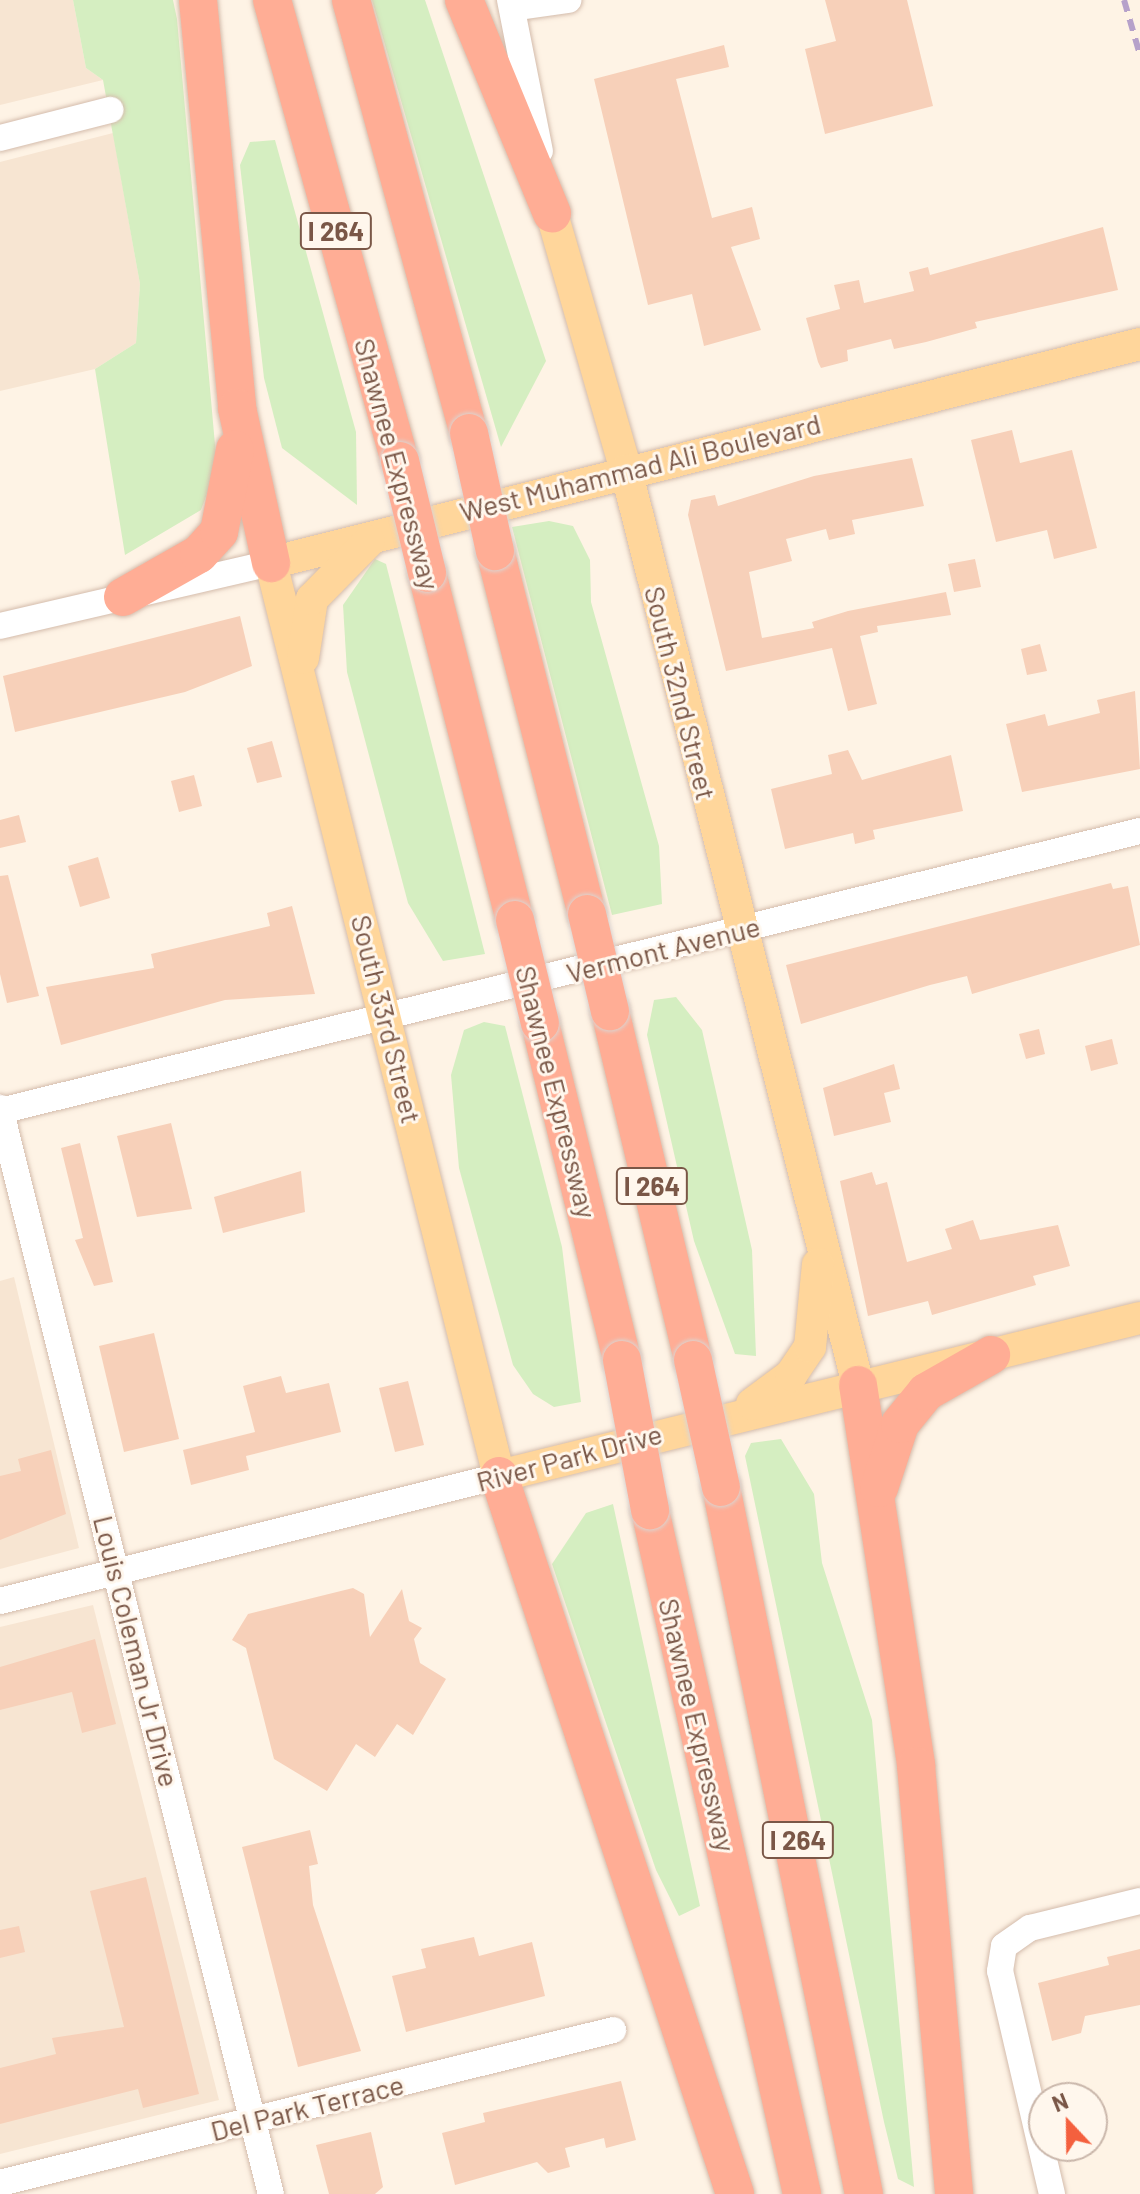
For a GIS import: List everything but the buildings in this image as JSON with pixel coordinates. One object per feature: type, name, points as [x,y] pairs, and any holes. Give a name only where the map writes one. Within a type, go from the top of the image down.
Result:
[{"type":"highway","points":[[198,0],[237,408],[271,563]]},
{"type":"highway","name":"Shawnee Expressway","points":[[272,0],[400,461],[622,1360],[650,1510],[802,2194]]},
{"type":"highway","name":"I 264","points":[[351,0],[469,433],[495,551],[587,914],[693,1360],[864,2194]]},
{"type":"highway","points":[[464,0],[552,214]]},
{"type":"highway","points":[[123,597],[199,554],[219,532],[233,492],[237,408]]},
{"type":"highway","points":[[877,1495],[900,1424],[926,1392],[991,1355]]},
{"type":"highway","points":[[858,1385],[916,1766],[954,2194]]},
{"type":"highway","points":[[499,1476],[735,2194]]},
{"type":"main road","name":"South 32nd Street","points":[[552,214],[626,470],[858,1385]]},
{"type":"main road","name":"West Muhammad Ali Boulevard","points":[[271,563],[385,530],[1140,344]]},
{"type":"main road","points":[[302,676],[312,599],[349,555],[385,530]]},
{"type":"main road","name":"South 33rd Street","points":[[271,563],[302,676],[499,1476]]},
{"type":"main road","points":[[736,1414],[791,1375],[810,1347],[820,1236]]},
{"type":"main road","name":"River Park Drive","points":[[499,1476],[736,1414],[1140,1318]]},
{"type":"street","points":[[511,4],[568,0]]},
{"type":"street","name":"South 32nd Street","points":[[511,4],[552,214]]},
{"type":"street","points":[[0,138],[110,110]]},
{"type":"street","name":"West Muhammad Ali Boulevard","points":[[0,626],[271,563]]},
{"type":"street","name":"Vermont Avenue","points":[[0,1110],[1140,831]]},
{"type":"street","name":"Louis Coleman Jr Drive","points":[[0,1110],[271,2194]]},
{"type":"street","name":"River Park Drive","points":[[0,1601],[499,1476]]},
{"type":"street","points":[[1052,2194],[1000,1971],[1004,1946],[1030,1928],[1140,1901]]},
{"type":"street","name":"Del Park Terrace","points":[[0,2183],[613,2030]]},
{"type":"shaded area","points":[[0,0],[73,0],[86,68],[103,80],[0,105]]},
{"type":"shaded area","points":[[113,133],[140,284],[136,343],[95,369],[0,391],[0,162]]},
{"type":"shaded area","points":[[14,1277],[79,1548],[0,1569],[0,1281]]},
{"type":"shaded area","points":[[93,1605],[219,2100],[0,2154],[0,1627]]},
{"type":"green space","points":[[73,0],[173,0],[177,19],[217,467],[201,510],[125,555],[95,369],[136,343],[140,284],[103,80],[86,68]]},
{"type":"green space","points":[[372,0],[425,0],[546,361],[501,447]]},
{"type":"green space","points":[[275,140],[356,432],[357,505],[282,448],[264,378],[240,165],[250,142]]},
{"type":"green space","points":[[549,521],[573,526],[590,560],[591,602],[659,846],[662,904],[612,915],[512,527]]},
{"type":"green space","points":[[375,559],[386,564],[485,954],[443,961],[408,903],[347,672],[343,605]]},
{"type":"green space","points":[[676,997],[702,1030],[752,1250],[756,1356],[735,1354],[694,1241],[647,1035],[654,1000]]},
{"type":"green space","points":[[484,1022],[505,1026],[562,1247],[581,1402],[554,1407],[533,1394],[513,1365],[459,1168],[451,1075],[464,1030]]},
{"type":"green space","points":[[781,1439],[814,1494],[822,1563],[872,1720],[914,2187],[898,2179],[884,2122],[745,1456],[751,1443]]},
{"type":"green space","points":[[613,1504],[700,1906],[679,1916],[656,1870],[552,1564],[586,1513]]},
{"type":"railway","points":[[1124,0],[1140,55]]}]
